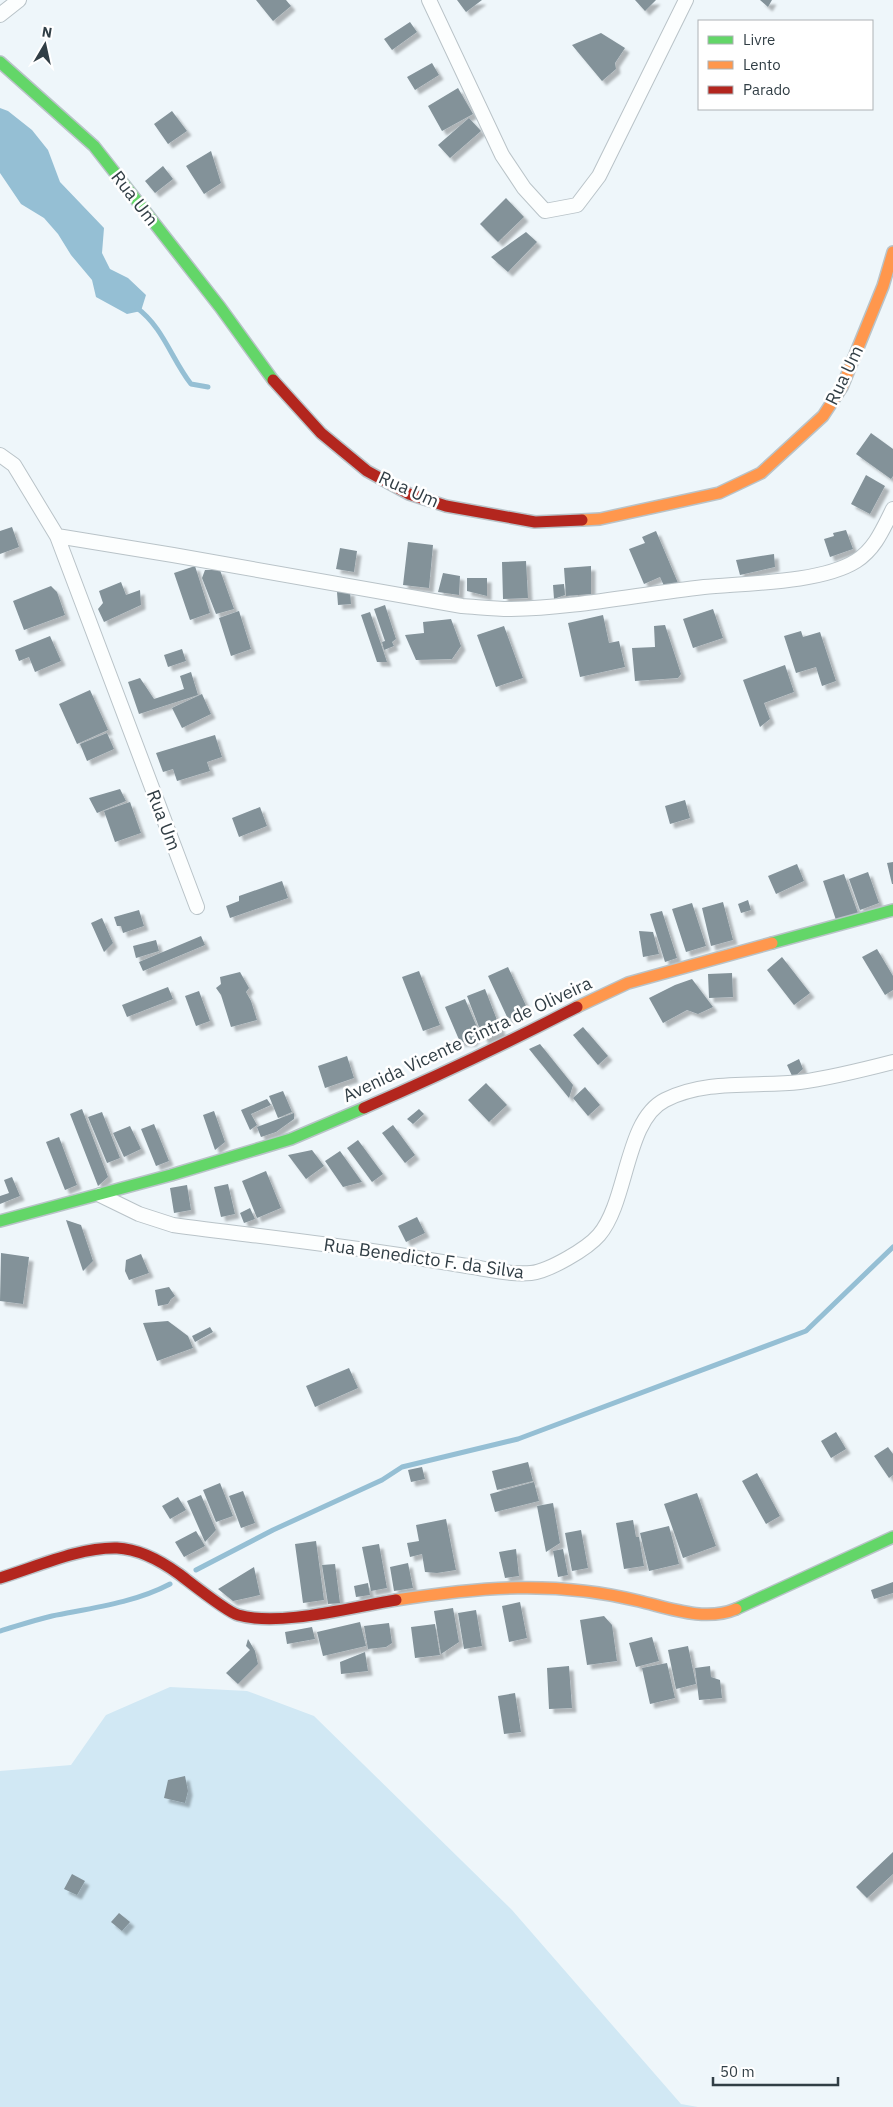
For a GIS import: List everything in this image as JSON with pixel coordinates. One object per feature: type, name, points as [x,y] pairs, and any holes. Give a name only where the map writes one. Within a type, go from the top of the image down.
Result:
[{"type":"street","points":[[0,15],[20,0]]},
{"type":"street","points":[[429,0],[502,155],[524,188],[545,211],[577,205],[598,176],[686,0]]},
{"type":"street","name":"Rua Um","points":[[0,62],[94,146],[220,307],[281,390],[321,433],[367,471],[409,494],[446,506],[535,522],[600,519],[719,493],[761,473],[823,416],[842,387],[883,286],[893,252]]},
{"type":"street","name":"Rua Um","points":[[0,455],[14,466],[57,536],[197,907]]},
{"type":"street","points":[[57,536],[173,554],[462,606],[510,609],[552,607],[701,588],[801,578],[838,570],[856,562],[871,550],[893,509]]},
{"type":"street","name":"Avenida Vicente Cintra de Oliveira","points":[[0,1221],[100,1195],[291,1139],[426,1081],[520,1036],[593,998],[628,983],[893,910]]},
{"type":"street","name":"Rua Benedicto F. da Silva","points":[[100,1195],[140,1214],[173,1225],[382,1252],[506,1272],[532,1273],[549,1268],[584,1248],[603,1231],[615,1206],[633,1147],[646,1118],[663,1100],[691,1089],[800,1082],[893,1062]]},
{"type":"street","points":[[0,1578],[87,1550],[118,1548],[142,1553],[162,1561],[236,1615],[257,1619],[282,1619],[440,1594],[498,1588],[550,1587],[587,1591],[690,1614],[706,1614],[728,1612],[753,1602],[893,1536]]},
{"type":"shaded area","points":[[170,1687],[247,1691],[314,1716],[512,1910],[681,2104],[698,2107],[0,2107],[0,1771],[71,1765],[106,1715]]},
{"type":"water","points":[[0,108],[8,111],[32,130],[48,150],[60,182],[104,228],[102,253],[110,269],[128,278],[146,295],[141,311],[127,314],[96,297],[92,280],[71,255],[58,234],[44,218],[21,204],[0,173]]},
{"type":"building","points":[[256,0],[286,0],[291,6],[273,21]]},
{"type":"building","points":[[457,0],[482,0],[466,12]]},
{"type":"building","points":[[635,0],[656,0],[645,11]]},
{"type":"building","points":[[760,0],[772,0],[768,7]]},
{"type":"building","points":[[410,22],[417,32],[392,50],[384,39]]},
{"type":"building","points":[[601,33],[625,48],[615,63],[616,69],[602,81],[572,45]]},
{"type":"building","points":[[432,63],[439,75],[415,90],[407,77]]},
{"type":"building","points":[[458,88],[473,114],[442,131],[428,106]]},
{"type":"building","points":[[172,111],[187,131],[168,144],[154,124]]},
{"type":"building","points":[[469,118],[481,131],[450,158],[438,145]]},
{"type":"building","points":[[211,151],[221,183],[204,194],[186,166]]},
{"type":"building","points":[[163,166],[173,179],[155,193],[145,181]]},
{"type":"building","points":[[506,198],[524,217],[498,242],[480,224]]},
{"type":"building","points":[[526,232],[537,242],[508,272],[491,257]]},
{"type":"building","points":[[871,433],[893,449],[893,476],[891,479],[856,454]]},
{"type":"building","points":[[866,475],[885,486],[870,514],[851,504]]},
{"type":"building","points":[[12,527],[19,547],[0,554],[0,531]]},
{"type":"building","points":[[846,530],[853,549],[830,557],[824,539],[834,536],[833,533]]},
{"type":"building","points":[[656,531],[678,583],[665,588],[660,577],[644,584],[629,549],[645,543],[642,537]]},
{"type":"building","points":[[408,542],[433,545],[429,588],[403,585]]},
{"type":"building","points":[[340,548],[357,551],[354,572],[336,569]]},
{"type":"building","points":[[774,554],[775,567],[740,575],[736,560]]},
{"type":"building","points":[[526,561],[528,598],[503,599],[502,562]]},
{"type":"building","points":[[195,566],[210,613],[190,620],[174,573]]},
{"type":"building","points":[[591,566],[591,594],[566,596],[564,568]]},
{"type":"building","points":[[205,570],[220,570],[234,609],[216,614],[202,578]]},
{"type":"building","points":[[443,573],[460,576],[459,595],[438,592]]},
{"type":"building","points":[[467,578],[487,578],[487,596],[467,591]]},
{"type":"building","points":[[121,582],[126,595],[140,590],[141,605],[104,622],[98,609],[103,603],[99,591]]},
{"type":"building","points":[[564,584],[565,595],[554,599],[553,585]]},
{"type":"building","points":[[51,586],[57,592],[65,615],[24,630],[13,601]]},
{"type":"building","points":[[350,591],[351,604],[338,605],[337,592]]},
{"type":"building","points":[[385,605],[396,639],[392,642],[394,646],[384,650],[382,642],[385,641],[374,609]]},
{"type":"building","points":[[713,609],[723,638],[693,648],[683,619]]},
{"type":"building","points":[[239,611],[251,649],[231,656],[219,618]]},
{"type":"building","points":[[370,612],[387,662],[377,662],[361,615]]},
{"type":"building","points":[[603,615],[609,643],[619,641],[625,667],[580,677],[568,623]]},
{"type":"building","points":[[451,619],[461,646],[452,659],[416,660],[405,635],[424,633],[423,622]]},
{"type":"building","points":[[665,625],[681,674],[678,678],[635,681],[632,648],[655,647],[654,626]]},
{"type":"building","points":[[504,626],[523,678],[496,687],[477,635]]},
{"type":"building","points":[[801,631],[803,637],[820,632],[836,681],[822,686],[816,667],[796,673],[784,636]]},
{"type":"building","points":[[50,636],[61,661],[35,672],[29,657],[19,661],[15,650]]},
{"type":"building","points":[[182,649],[186,661],[168,667],[164,655]]},
{"type":"building","points":[[785,665],[794,692],[764,703],[770,719],[760,727],[743,680]]},
{"type":"building","points":[[191,672],[198,695],[139,714],[128,682],[140,678],[154,699],[184,689],[180,676]]},
{"type":"building","points":[[90,690],[108,730],[77,744],[59,704]]},
{"type":"building","points":[[202,694],[211,714],[182,728],[172,708]]},
{"type":"building","points":[[107,733],[114,749],[87,761],[80,744]]},
{"type":"building","points":[[215,735],[222,757],[207,762],[210,771],[177,781],[173,769],[163,772],[156,753]]},
{"type":"building","points":[[120,789],[126,801],[97,813],[89,798]]},
{"type":"building","points":[[685,800],[690,818],[670,824],[665,806]]},
{"type":"building","points":[[130,802],[141,833],[115,842],[104,811]]},
{"type":"building","points":[[260,807],[267,826],[239,837],[232,818]]},
{"type":"building","points":[[893,862],[893,884],[892,884],[887,863]]},
{"type":"building","points":[[797,864],[804,881],[776,894],[768,876]]},
{"type":"building","points":[[868,872],[879,903],[860,910],[849,879]]},
{"type":"building","points":[[844,874],[858,913],[836,920],[823,881]]},
{"type":"building","points":[[282,881],[288,898],[230,918],[226,906],[239,901],[239,896]]},
{"type":"building","points":[[748,900],[751,910],[741,913],[738,904]]},
{"type":"building","points":[[723,902],[733,940],[711,946],[702,908]]},
{"type":"building","points":[[692,903],[706,946],[686,952],[672,909]]},
{"type":"building","points":[[139,910],[144,926],[123,933],[121,926],[117,926],[114,917]]},
{"type":"building","points":[[662,911],[677,958],[665,962],[650,914]]},
{"type":"building","points":[[102,918],[113,943],[104,952],[91,923]]},
{"type":"building","points":[[639,931],[653,932],[659,954],[643,957]]},
{"type":"building","points":[[201,936],[205,945],[143,971],[139,962]]},
{"type":"building","points":[[156,940],[159,951],[136,958],[133,946]]},
{"type":"building","points":[[877,949],[893,976],[893,990],[885,995],[862,957]]},
{"type":"building","points":[[782,957],[810,993],[794,1005],[767,970]]},
{"type":"building","points":[[508,967],[528,1010],[508,1019],[488,976]]},
{"type":"building","points":[[419,971],[440,1025],[423,1031],[402,977]]},
{"type":"building","points":[[240,972],[249,988],[246,992],[257,1020],[231,1027],[221,995],[216,988],[221,984],[220,977]]},
{"type":"building","points":[[732,973],[733,997],[709,998],[708,974]]},
{"type":"building","points":[[692,979],[713,1007],[698,1014],[687,1010],[663,1023],[649,998]]},
{"type":"building","points":[[168,987],[173,999],[127,1017],[122,1005]]},
{"type":"building","points":[[485,989],[502,1033],[484,1040],[467,996]]},
{"type":"building","points":[[199,991],[210,1021],[196,1026],[185,996]]},
{"type":"building","points":[[465,999],[479,1032],[472,1042],[460,1042],[445,1007]]},
{"type":"building","points":[[583,1027],[608,1056],[598,1065],[573,1035]]},
{"type":"building","points":[[540,1044],[573,1085],[569,1098],[529,1049]]},
{"type":"building","points":[[347,1056],[354,1078],[325,1088],[318,1066]]},
{"type":"building","points":[[799,1059],[803,1069],[793,1078],[787,1065]]},
{"type":"building","points":[[486,1083],[507,1105],[489,1122],[468,1100]]},
{"type":"building","points":[[585,1087],[600,1105],[588,1116],[573,1098]]},
{"type":"building","points":[[283,1091],[292,1112],[278,1118],[269,1096]]},
{"type":"building","points":[[267,1099],[271,1105],[251,1114],[257,1125],[250,1130],[241,1110]]},
{"type":"building","points":[[82,1109],[108,1177],[98,1186],[70,1114]]},
{"type":"building","points":[[419,1109],[424,1114],[413,1124],[407,1119]]},
{"type":"building","points":[[214,1111],[225,1142],[215,1150],[203,1115]]},
{"type":"building","points":[[102,1112],[120,1158],[107,1163],[88,1117]]},
{"type":"building","points":[[294,1113],[294,1119],[276,1132],[261,1137],[257,1127]]},
{"type":"building","points":[[154,1124],[169,1161],[156,1166],[141,1129]]},
{"type":"building","points":[[393,1125],[415,1155],[405,1163],[382,1133]]},
{"type":"building","points":[[130,1126],[141,1149],[124,1157],[113,1133]]},
{"type":"building","points":[[59,1137],[77,1185],[65,1190],[46,1142]]},
{"type":"building","points":[[358,1140],[383,1174],[372,1182],[347,1148]]},
{"type":"building","points":[[312,1150],[324,1166],[306,1179],[288,1155]]},
{"type":"building","points":[[340,1151],[362,1182],[343,1187],[325,1161]]},
{"type":"building","points":[[266,1171],[281,1208],[257,1218],[242,1181]]},
{"type":"building","points":[[12,1177],[20,1196],[0,1204],[0,1196],[9,1193],[4,1180]]},
{"type":"building","points":[[228,1184],[235,1214],[221,1217],[214,1187]]},
{"type":"building","points":[[187,1185],[191,1210],[174,1213],[170,1188]]},
{"type":"building","points":[[250,1208],[255,1219],[244,1223],[240,1213]]},
{"type":"building","points":[[417,1217],[425,1233],[406,1242],[398,1226]]},
{"type":"building","points":[[66,1220],[81,1225],[93,1261],[83,1271]]},
{"type":"building","points":[[1,1253],[29,1257],[23,1304],[0,1301]]},
{"type":"building","points":[[141,1254],[149,1273],[129,1280],[125,1271],[126,1260]]},
{"type":"building","points":[[169,1287],[175,1296],[168,1304],[158,1306],[155,1290]]},
{"type":"building","points":[[168,1321],[188,1336],[193,1348],[157,1361],[143,1323]]},
{"type":"building","points":[[210,1327],[213,1332],[195,1342],[192,1336]]},
{"type":"building","points":[[349,1368],[358,1388],[315,1407],[306,1386]]},
{"type":"building","points":[[836,1432],[846,1449],[831,1458],[821,1441]]},
{"type":"building","points":[[888,1447],[893,1454],[893,1475],[889,1478],[874,1456]]},
{"type":"building","points":[[528,1462],[533,1481],[497,1490],[492,1471]]},
{"type":"building","points":[[422,1467],[425,1479],[411,1482],[408,1470]]},
{"type":"building","points":[[757,1473],[780,1516],[766,1524],[742,1481]]},
{"type":"building","points":[[534,1482],[539,1501],[495,1512],[490,1494]]},
{"type":"building","points":[[220,1483],[233,1516],[216,1522],[203,1490]]},
{"type":"building","points":[[243,1491],[255,1523],[241,1528],[229,1496]]},
{"type":"building","points":[[697,1493],[716,1546],[683,1558],[664,1504]]},
{"type":"building","points":[[201,1495],[216,1530],[205,1542],[187,1501]]},
{"type":"building","points":[[178,1497],[186,1510],[170,1519],[162,1506]]},
{"type":"building","points":[[553,1503],[560,1543],[546,1552],[537,1506]]},
{"type":"building","points":[[446,1519],[456,1570],[437,1573],[425,1572],[422,1554],[410,1557],[407,1543],[419,1541],[416,1525]]},
{"type":"building","points":[[633,1520],[636,1537],[639,1537],[644,1566],[624,1569],[616,1523]]},
{"type":"building","points":[[669,1526],[679,1564],[649,1571],[640,1533]]},
{"type":"building","points":[[581,1530],[588,1568],[572,1571],[565,1533]]},
{"type":"building","points":[[196,1531],[205,1546],[184,1557],[175,1542]]},
{"type":"building","points":[[316,1541],[324,1600],[303,1603],[295,1544]]},
{"type":"building","points":[[379,1544],[387,1588],[371,1591],[362,1547]]},
{"type":"building","points":[[516,1549],[519,1576],[505,1578],[499,1552]]},
{"type":"building","points":[[563,1549],[568,1575],[558,1577],[553,1551]]},
{"type":"building","points":[[408,1563],[413,1588],[394,1591],[390,1567]]},
{"type":"building","points":[[335,1564],[340,1603],[328,1604],[322,1565]]},
{"type":"building","points":[[254,1567],[260,1595],[233,1601],[218,1589]]},
{"type":"building","points":[[893,1582],[893,1593],[874,1599],[871,1590]]},
{"type":"building","points":[[368,1583],[370,1595],[356,1597],[354,1586]]},
{"type":"building","points":[[520,1602],[527,1638],[509,1642],[502,1606]]},
{"type":"building","points":[[453,1608],[459,1642],[441,1654],[434,1611]]},
{"type":"building","points":[[476,1610],[482,1646],[464,1649],[458,1613]]},
{"type":"building","points":[[604,1616],[612,1625],[617,1661],[587,1665],[580,1620]]},
{"type":"building","points":[[360,1622],[366,1646],[323,1656],[317,1632]]},
{"type":"building","points":[[389,1623],[392,1643],[386,1647],[368,1649],[364,1626]]},
{"type":"building","points":[[435,1624],[440,1655],[415,1658],[411,1627]]},
{"type":"building","points":[[312,1627],[315,1639],[287,1644],[285,1632]]},
{"type":"building","points":[[652,1637],[659,1661],[636,1667],[629,1643]]},
{"type":"building","points":[[248,1639],[255,1651],[258,1664],[238,1684],[226,1673],[250,1650],[246,1646]]},
{"type":"building","points":[[688,1646],[696,1684],[676,1689],[668,1650]]},
{"type":"building","points":[[365,1652],[368,1671],[341,1674],[340,1662]]},
{"type":"building","points":[[667,1663],[675,1698],[650,1704],[642,1668]]},
{"type":"building","points":[[569,1666],[572,1708],[549,1709],[547,1668]]},
{"type":"building","points":[[710,1666],[711,1677],[720,1680],[722,1698],[699,1700],[695,1668]]},
{"type":"building","points":[[515,1693],[521,1732],[504,1734],[498,1696]]},
{"type":"building","points":[[185,1776],[188,1791],[185,1803],[164,1798],[168,1780]]},
{"type":"building","points":[[893,1852],[893,1874],[867,1898],[856,1887]]},
{"type":"building","points":[[72,1874],[85,1881],[77,1895],[64,1889]]},
{"type":"building","points":[[119,1913],[130,1922],[122,1931],[111,1922]]},
{"type":"waterway","points":[[137,308],[161,334],[191,384],[208,387]]},
{"type":"waterway","points":[[196,1570],[273,1530],[382,1480],[402,1467],[518,1439],[806,1331],[893,1247]]},
{"type":"waterway","points":[[0,1631],[52,1616],[142,1596],[170,1584]]},
{"type":"traffic: fast","points":[[0,62],[94,146],[220,307],[273,380]]},
{"type":"traffic: fast","points":[[772,943],[893,910]]},
{"type":"traffic: fast","points":[[0,1221],[171,1175],[291,1139],[364,1108]]},
{"type":"traffic: fast","points":[[736,1609],[893,1537]]},
{"type":"traffic: slow","points":[[582,520],[600,519],[719,493],[761,473],[823,416],[842,387],[883,286],[893,252]]},
{"type":"traffic: slow","points":[[577,1007],[628,983],[772,943]]},
{"type":"traffic: slow","points":[[396,1600],[488,1589],[547,1588],[608,1594],[700,1614],[724,1613],[736,1609]]},
{"type":"traffic: jam","points":[[273,380],[321,433],[367,471],[409,494],[446,506],[535,522],[582,520]]},
{"type":"traffic: jam","points":[[364,1108],[524,1034],[577,1007]]},
{"type":"traffic: jam","points":[[0,1578],[73,1554],[117,1548],[142,1553],[158,1560],[238,1615],[274,1619],[316,1615],[396,1600]]}]
